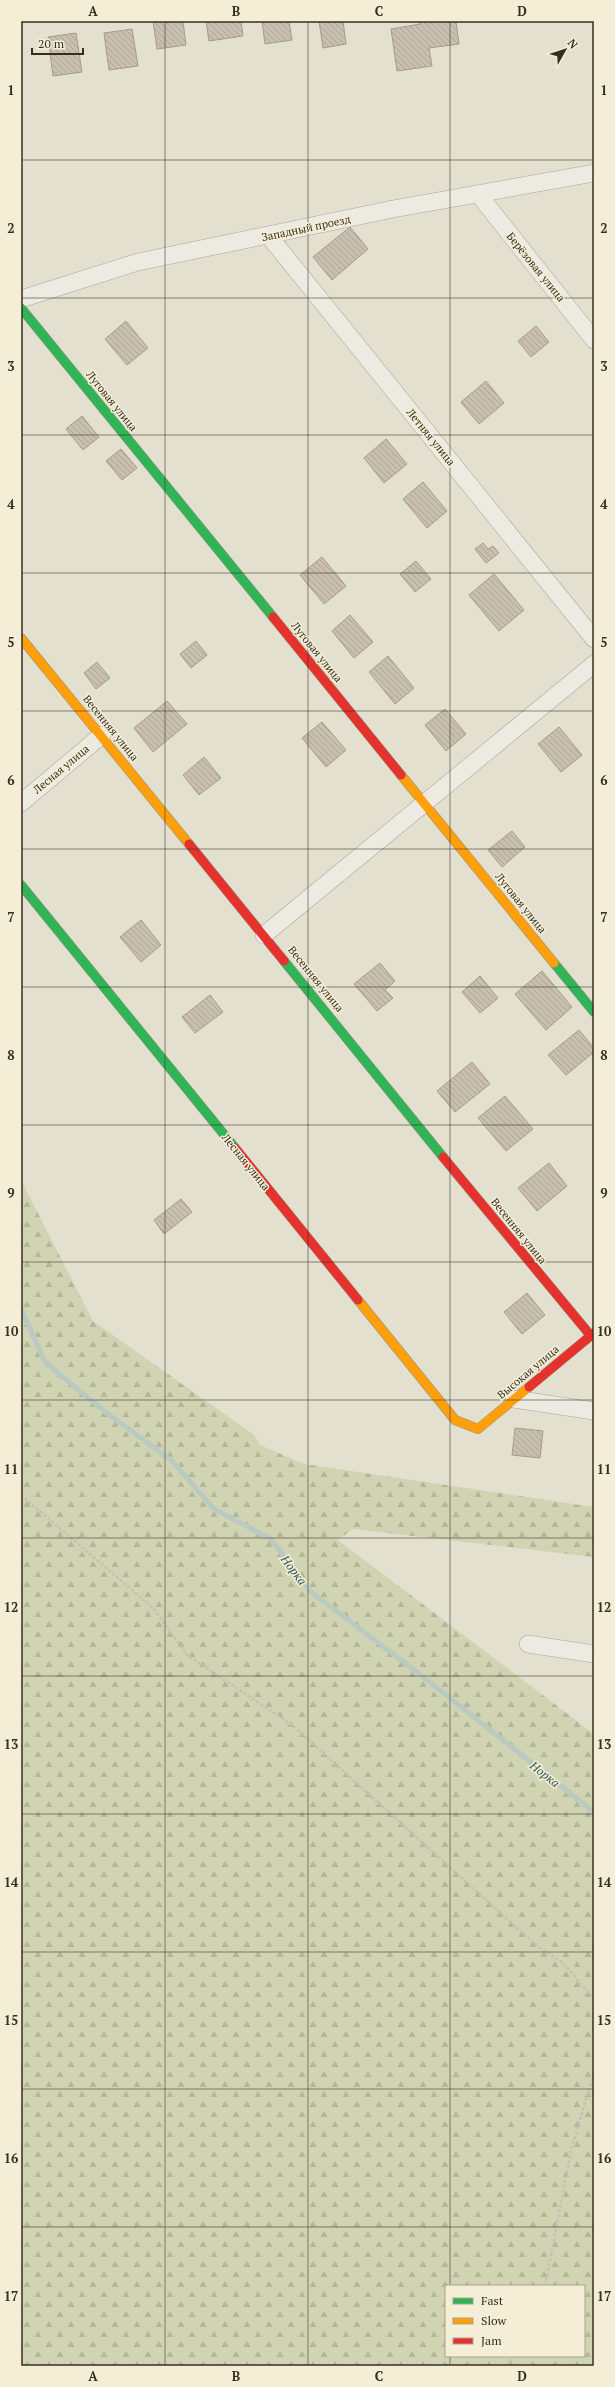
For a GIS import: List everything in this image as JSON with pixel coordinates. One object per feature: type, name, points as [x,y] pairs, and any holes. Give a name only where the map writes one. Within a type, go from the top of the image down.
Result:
[{"type":"street","name":"Западный проезд","points":[[21,299],[138,262],[478,194],[594,173]]},
{"type":"street","name":"Берёзовая улица","points":[[478,194],[594,340]]},
{"type":"street","name":"Летняя улица","points":[[268,236],[594,639]]},
{"type":"street","name":"Луговая улица","points":[[21,308],[594,1012]]},
{"type":"street","name":"Весенняя улица","points":[[21,638],[102,735],[518,1250],[592,1334]]},
{"type":"street","points":[[264,935],[594,664]]},
{"type":"street","name":"Лесная улица","points":[[21,803],[102,735]]},
{"type":"street","name":"Лесная улица","points":[[21,885],[455,1420],[478,1429]]},
{"type":"street","name":"Высокая улица","points":[[478,1429],[592,1334]]},
{"type":"street","points":[[514,1399],[594,1411]]},
{"type":"street","points":[[528,1644],[594,1654]]},
{"type":"path","points":[[21,1495],[154,1609],[187,1655],[292,1725],[536,1945],[563,1963],[594,1999]]},
{"type":"path","points":[[545,2285],[571,2150],[594,2073]]},
{"type":"path","points":[[507,2366],[512,2357]]},
{"type":"green space","points":[[21,1180],[93,1321],[254,1435],[260,1445],[304,1464],[594,1507],[594,1557],[353,1529],[338,1540],[594,1734],[594,2366],[21,2366]]},
{"type":"building","points":[[153,21],[183,21],[186,45],[157,49]]},
{"type":"building","points":[[206,21],[241,21],[243,36],[209,41]]},
{"type":"building","points":[[262,21],[289,21],[292,40],[265,44]]},
{"type":"building","points":[[319,21],[343,21],[346,44],[323,48]]},
{"type":"building","points":[[419,21],[456,21],[459,44],[429,48],[432,66],[397,71],[391,29],[420,24]]},
{"type":"building","points":[[132,29],[138,66],[109,70],[104,33]]},
{"type":"building","points":[[76,33],[82,72],[53,76],[48,37]]},
{"type":"building","points":[[350,227],[368,249],[332,280],[313,257]]},
{"type":"building","points":[[126,321],[148,348],[127,365],[105,339]]},
{"type":"building","points":[[536,326],[549,342],[531,357],[518,341]]},
{"type":"building","points":[[486,381],[504,403],[479,424],[461,402]]},
{"type":"building","points":[[82,416],[99,437],[83,450],[66,429]]},
{"type":"building","points":[[386,439],[407,464],[384,483],[364,458]]},
{"type":"building","points":[[121,449],[137,468],[122,480],[106,461]]},
{"type":"building","points":[[423,482],[447,511],[427,528],[403,499]]},
{"type":"building","points":[[483,543],[488,549],[493,546],[499,553],[486,563],[475,549]]},
{"type":"building","points":[[322,557],[346,586],[324,604],[300,575]]},
{"type":"building","points":[[416,561],[431,579],[415,592],[400,574]]},
{"type":"building","points":[[494,574],[524,610],[499,631],[469,595]]},
{"type":"building","points":[[350,615],[373,642],[354,658],[332,631]]},
{"type":"building","points":[[196,641],[207,655],[191,668],[180,654]]},
{"type":"building","points":[[388,656],[414,688],[395,704],[369,672]]},
{"type":"building","points":[[97,662],[110,678],[96,689],[84,673]]},
{"type":"building","points":[[167,701],[187,724],[153,752],[134,728]]},
{"type":"building","points":[[445,709],[466,734],[446,751],[425,725]]},
{"type":"building","points":[[322,722],[346,750],[326,767],[302,738]]},
{"type":"building","points":[[559,727],[582,755],[561,772],[538,744]]},
{"type":"building","points":[[204,757],[221,778],[199,795],[183,775]]},
{"type":"building","points":[[512,831],[525,847],[502,867],[488,850]]},
{"type":"building","points":[[141,920],[161,945],[141,962],[120,937]]},
{"type":"building","points":[[380,963],[395,981],[385,990],[393,998],[377,1011],[354,984]]},
{"type":"building","points":[[542,971],[572,1007],[546,1030],[515,994]]},
{"type":"building","points":[[480,976],[498,998],[480,1013],[462,992]]},
{"type":"building","points":[[210,995],[223,1012],[195,1033],[182,1017]]},
{"type":"building","points":[[579,1030],[594,1048],[594,1052],[566,1075],[548,1055]]},
{"type":"building","points":[[472,1062],[490,1084],[455,1112],[437,1091]]},
{"type":"building","points":[[505,1096],[533,1129],[506,1151],[478,1118]]},
{"type":"building","points":[[549,1163],[567,1186],[537,1211],[518,1188]]},
{"type":"building","points":[[181,1199],[192,1212],[164,1234],[154,1220]]},
{"type":"building","points":[[527,1293],[545,1315],[522,1334],[504,1312]]},
{"type":"building","points":[[515,1428],[543,1431],[540,1458],[512,1455]]},
{"type":"waterway","name":"Норка","points":[[21,1309],[45,1362],[104,1411],[172,1461],[214,1509],[271,1539],[310,1591],[422,1676],[594,1812]]},
{"type":"traffic: fast","points":[[21,308],[273,617]]},
{"type":"traffic: fast","points":[[21,885],[235,1148]]},
{"type":"traffic: fast","points":[[284,961],[443,1157]]},
{"type":"traffic: fast","points":[[554,963],[594,1012]]},
{"type":"traffic: slow","points":[[21,638],[189,844]]},
{"type":"traffic: slow","points":[[401,775],[554,963]]},
{"type":"traffic: slow","points":[[358,1300],[455,1420],[478,1429],[529,1387]]},
{"type":"traffic: jam","points":[[273,617],[401,775]]},
{"type":"traffic: jam","points":[[189,844],[284,961]]},
{"type":"traffic: jam","points":[[235,1148],[358,1300]]},
{"type":"traffic: jam","points":[[443,1157],[591,1336]]},
{"type":"traffic: jam","points":[[529,1387],[594,1333]]}]
